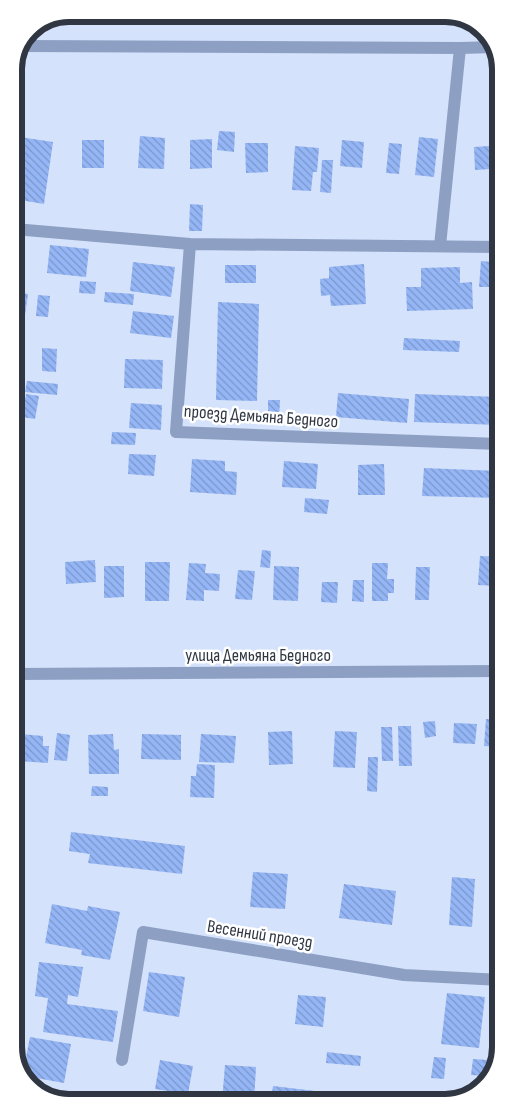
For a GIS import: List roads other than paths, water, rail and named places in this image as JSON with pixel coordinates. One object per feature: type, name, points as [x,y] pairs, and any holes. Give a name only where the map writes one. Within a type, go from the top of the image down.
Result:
[{"type":"street","points":[[29,46],[487,47]]},
{"type":"street","points":[[440,246],[460,48]]},
{"type":"street","points":[[23,230],[190,244],[492,247]]},
{"type":"street","name":"проезд Демьяна Бедного","points":[[190,244],[176,432],[492,444]]},
{"type":"street","name":"улица Демьяна Бедного","points":[[22,674],[492,671]]},
{"type":"street","name":"Весенний проезд","points":[[122,1060],[143,932],[404,975],[492,980]]}]
